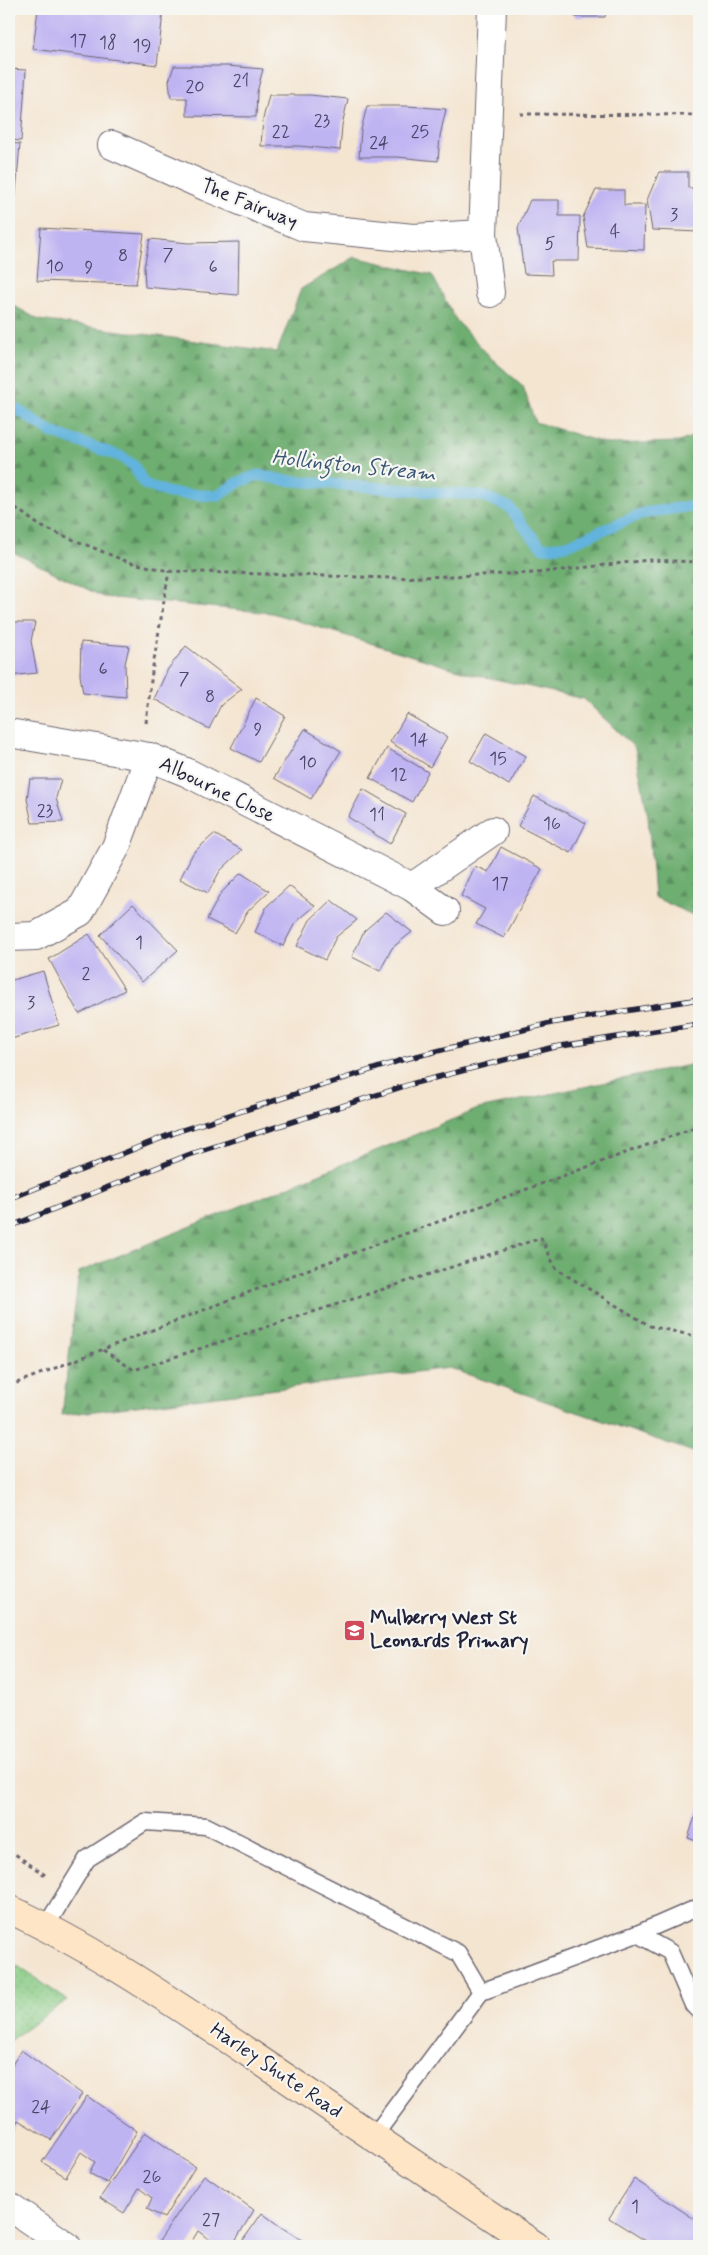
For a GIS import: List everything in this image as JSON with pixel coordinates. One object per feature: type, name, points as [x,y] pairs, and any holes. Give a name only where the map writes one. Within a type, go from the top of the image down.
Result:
[{"type":"main road","name":"Harley Shute Road","points":[[9,1910],[46,1926],[126,1973],[374,2136],[536,2246]]},
{"type":"street","points":[[490,293],[483,234],[492,9]]},
{"type":"street","name":"The Fairway","points":[[112,145],[304,227],[413,238],[483,234]]},
{"type":"street","name":"Albourne Close","points":[[9,733],[145,756],[186,772],[412,887],[445,911]]},
{"type":"street","points":[[9,937],[36,936],[80,912],[116,846],[145,756]]},
{"type":"street","points":[[412,887],[493,831]]},
{"type":"street","points":[[11,2214],[67,2246]]},
{"type":"lane","points":[[46,1926],[87,1859],[145,1822],[206,1826],[458,1953],[481,1992]]},
{"type":"lane","points":[[374,2136],[481,1992],[637,1934],[699,1907]]},
{"type":"lane","points":[[637,1934],[670,1952],[693,2005],[699,2011]]},
{"type":"path","points":[[488,114],[699,115]]},
{"type":"path","points":[[9,504],[40,526],[128,562],[169,571],[393,578],[536,573],[649,560],[699,562]]},
{"type":"path","points":[[145,756],[152,672],[169,571]]},
{"type":"path","points":[[9,1386],[301,1272],[699,1126]]},
{"type":"path","points":[[103,1350],[134,1370],[542,1238],[556,1269],[650,1326],[699,1337]]},
{"type":"path","points":[[9,1850],[68,1890]]},
{"type":"green space","points":[[355,257],[432,275],[456,320],[492,359],[523,386],[535,422],[607,444],[679,442],[699,434],[699,916],[695,916],[654,897],[648,816],[635,748],[584,699],[468,673],[272,613],[103,597],[9,550],[9,303],[39,320],[277,352],[301,289]]},
{"type":"green space","points":[[699,1063],[699,1454],[449,1368],[62,1415],[79,1272],[478,1109]]},
{"type":"green space","points":[[9,1960],[67,2000],[9,2041]]},
{"type":"building","points":[[38,9],[126,9],[163,13],[157,65],[33,49]]},
{"type":"building","points":[[574,9],[606,9],[605,17],[575,17]]},
{"type":"building","points":[[174,66],[227,66],[263,69],[257,92],[256,117],[187,116],[187,98],[171,98],[169,81]]},
{"type":"building","points":[[9,69],[26,70],[21,141],[9,140]]},
{"type":"building","points":[[269,95],[310,95],[348,99],[342,125],[340,150],[299,146],[261,146],[263,119]]},
{"type":"building","points":[[367,106],[407,106],[446,109],[440,136],[438,161],[397,157],[359,157],[361,130]]},
{"type":"building","points":[[9,143],[20,144],[14,215],[9,215]]},
{"type":"building","points":[[659,172],[688,172],[688,188],[699,188],[699,232],[652,230],[647,200]]},
{"type":"building","points":[[596,190],[624,190],[624,205],[645,205],[644,250],[588,248],[583,217]]},
{"type":"building","points":[[530,200],[559,200],[559,216],[580,216],[579,261],[551,261],[552,275],[524,274],[518,228]]},
{"type":"building","points":[[41,228],[144,234],[136,284],[37,281]]},
{"type":"building","points":[[150,239],[188,243],[239,242],[238,295],[145,287],[144,267]]},
{"type":"building","points":[[9,622],[35,622],[31,641],[37,673],[9,676]]},
{"type":"building","points":[[81,642],[129,646],[125,664],[126,697],[83,693],[80,675]]},
{"type":"building","points":[[186,646],[242,689],[221,705],[209,729],[154,699],[168,669]]},
{"type":"building","points":[[256,698],[285,716],[259,762],[231,748]]},
{"type":"building","points":[[407,714],[447,737],[430,767],[390,742]]},
{"type":"building","points":[[305,729],[341,751],[311,799],[274,778]]},
{"type":"building","points":[[486,733],[526,756],[509,785],[470,761]]},
{"type":"building","points":[[387,748],[428,772],[412,802],[370,778]]},
{"type":"building","points":[[30,779],[61,779],[56,798],[63,822],[32,823],[27,799]]},
{"type":"building","points":[[363,789],[406,814],[390,844],[348,817]]},
{"type":"building","points":[[534,796],[586,823],[571,853],[518,826]]},
{"type":"building","points":[[214,834],[242,850],[220,871],[208,893],[180,879],[193,853]]},
{"type":"building","points":[[501,847],[542,869],[504,938],[476,924],[485,909],[461,896],[475,866],[488,872]]},
{"type":"building","points":[[241,873],[269,891],[248,911],[235,933],[207,919],[221,893]]},
{"type":"building","points":[[289,886],[315,906],[295,923],[283,946],[255,932],[267,906]]},
{"type":"building","points":[[331,900],[357,920],[336,937],[325,960],[297,946],[310,920]]},
{"type":"building","points":[[133,904],[178,950],[142,982],[100,935]]},
{"type":"building","points":[[386,912],[412,932],[392,948],[380,971],[352,957],[364,931]]},
{"type":"building","points":[[89,934],[125,990],[79,1014],[49,959]]},
{"type":"building","points":[[43,971],[59,1025],[11,1039],[9,1032],[9,981]]},
{"type":"building","points":[[699,1805],[699,1842],[688,1838]]},
{"type":"building","points":[[21,2050],[82,2094],[51,2140],[18,2120],[9,2139],[9,2070]]},
{"type":"building","points":[[87,2096],[137,2131],[107,2183],[89,2173],[95,2162],[81,2152],[66,2177],[42,2162]]},
{"type":"building","points":[[145,2132],[195,2167],[164,2218],[147,2209],[152,2198],[139,2188],[124,2213],[100,2198]]},
{"type":"building","points":[[204,2175],[254,2210],[232,2246],[209,2246],[211,2241],[198,2231],[189,2246],[167,2246],[159,2241]]},
{"type":"building","points":[[634,2179],[699,2222],[699,2246],[654,2246],[609,2218]]},
{"type":"building","points":[[262,2213],[281,2227],[311,2246],[239,2246]]},
{"type":"waterway","name":"Hollington Stream","points":[[9,404],[51,432],[122,457],[134,466],[144,484],[169,493],[217,496],[239,482],[258,475],[283,480],[483,496],[509,507],[543,548],[567,545],[644,513],[699,505]]},
{"type":"railway","points":[[9,1199],[179,1131],[405,1059],[551,1023],[699,999]]},
{"type":"railway","points":[[9,1227],[188,1155],[411,1084],[555,1047],[699,1024]]},
{"type":"place","name":"Mulberry West St Leonards Primary","points":[[354,1630]]}]
